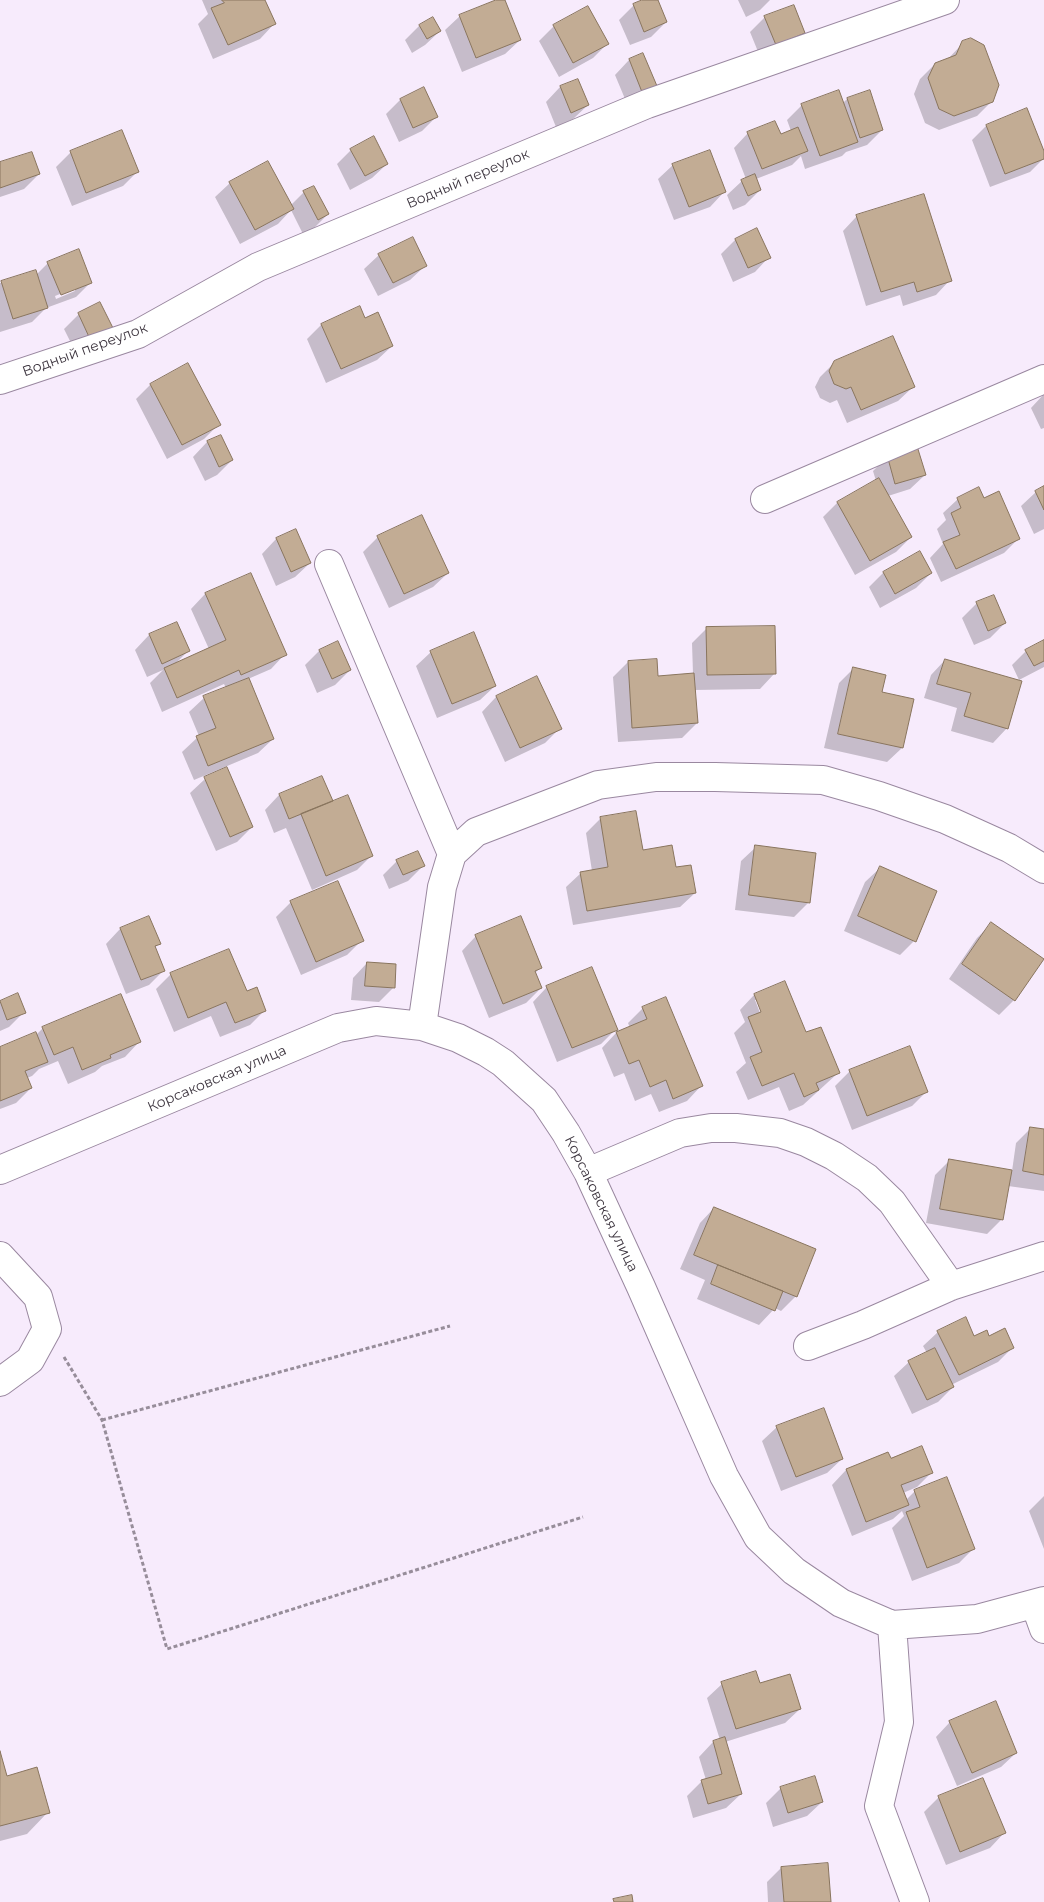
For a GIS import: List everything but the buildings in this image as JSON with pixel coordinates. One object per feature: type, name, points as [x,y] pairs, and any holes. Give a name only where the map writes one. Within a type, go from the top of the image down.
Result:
[{"type":"street","name":"Водный переулок","points":[[0,380],[138,334],[258,267],[647,104],[945,0]]},
{"type":"street","points":[[765,499],[1044,379]]},
{"type":"street","points":[[329,564],[452,854]]},
{"type":"street","points":[[422,1026],[442,887],[452,854],[476,832],[598,785],[656,777],[824,780],[879,796],[945,819],[1009,848],[1044,869]]},
{"type":"street","name":"Корсаковская улица","points":[[0,1170],[338,1028],[376,1021],[422,1026],[458,1038],[504,1063],[544,1100],[566,1133],[588,1172],[641,1287],[724,1476],[758,1537],[794,1572],[842,1603],[892,1626],[977,1620],[1041,1611]]},
{"type":"street","points":[[588,1172],[680,1132],[711,1128],[736,1128],[780,1133],[806,1142],[834,1156],[867,1178],[892,1202],[951,1286]]},
{"type":"street","points":[[0,1256],[38,1297],[47,1329],[30,1360],[0,1382]]},
{"type":"street","points":[[808,1346],[863,1325],[951,1286],[1044,1256]]},
{"type":"street","points":[[892,1626],[899,1722],[879,1806],[915,1902]]},
{"type":"path","points":[[102,1420],[450,1326]]},
{"type":"path","points":[[47,1329],[102,1420],[167,1649],[583,1517]]}]
